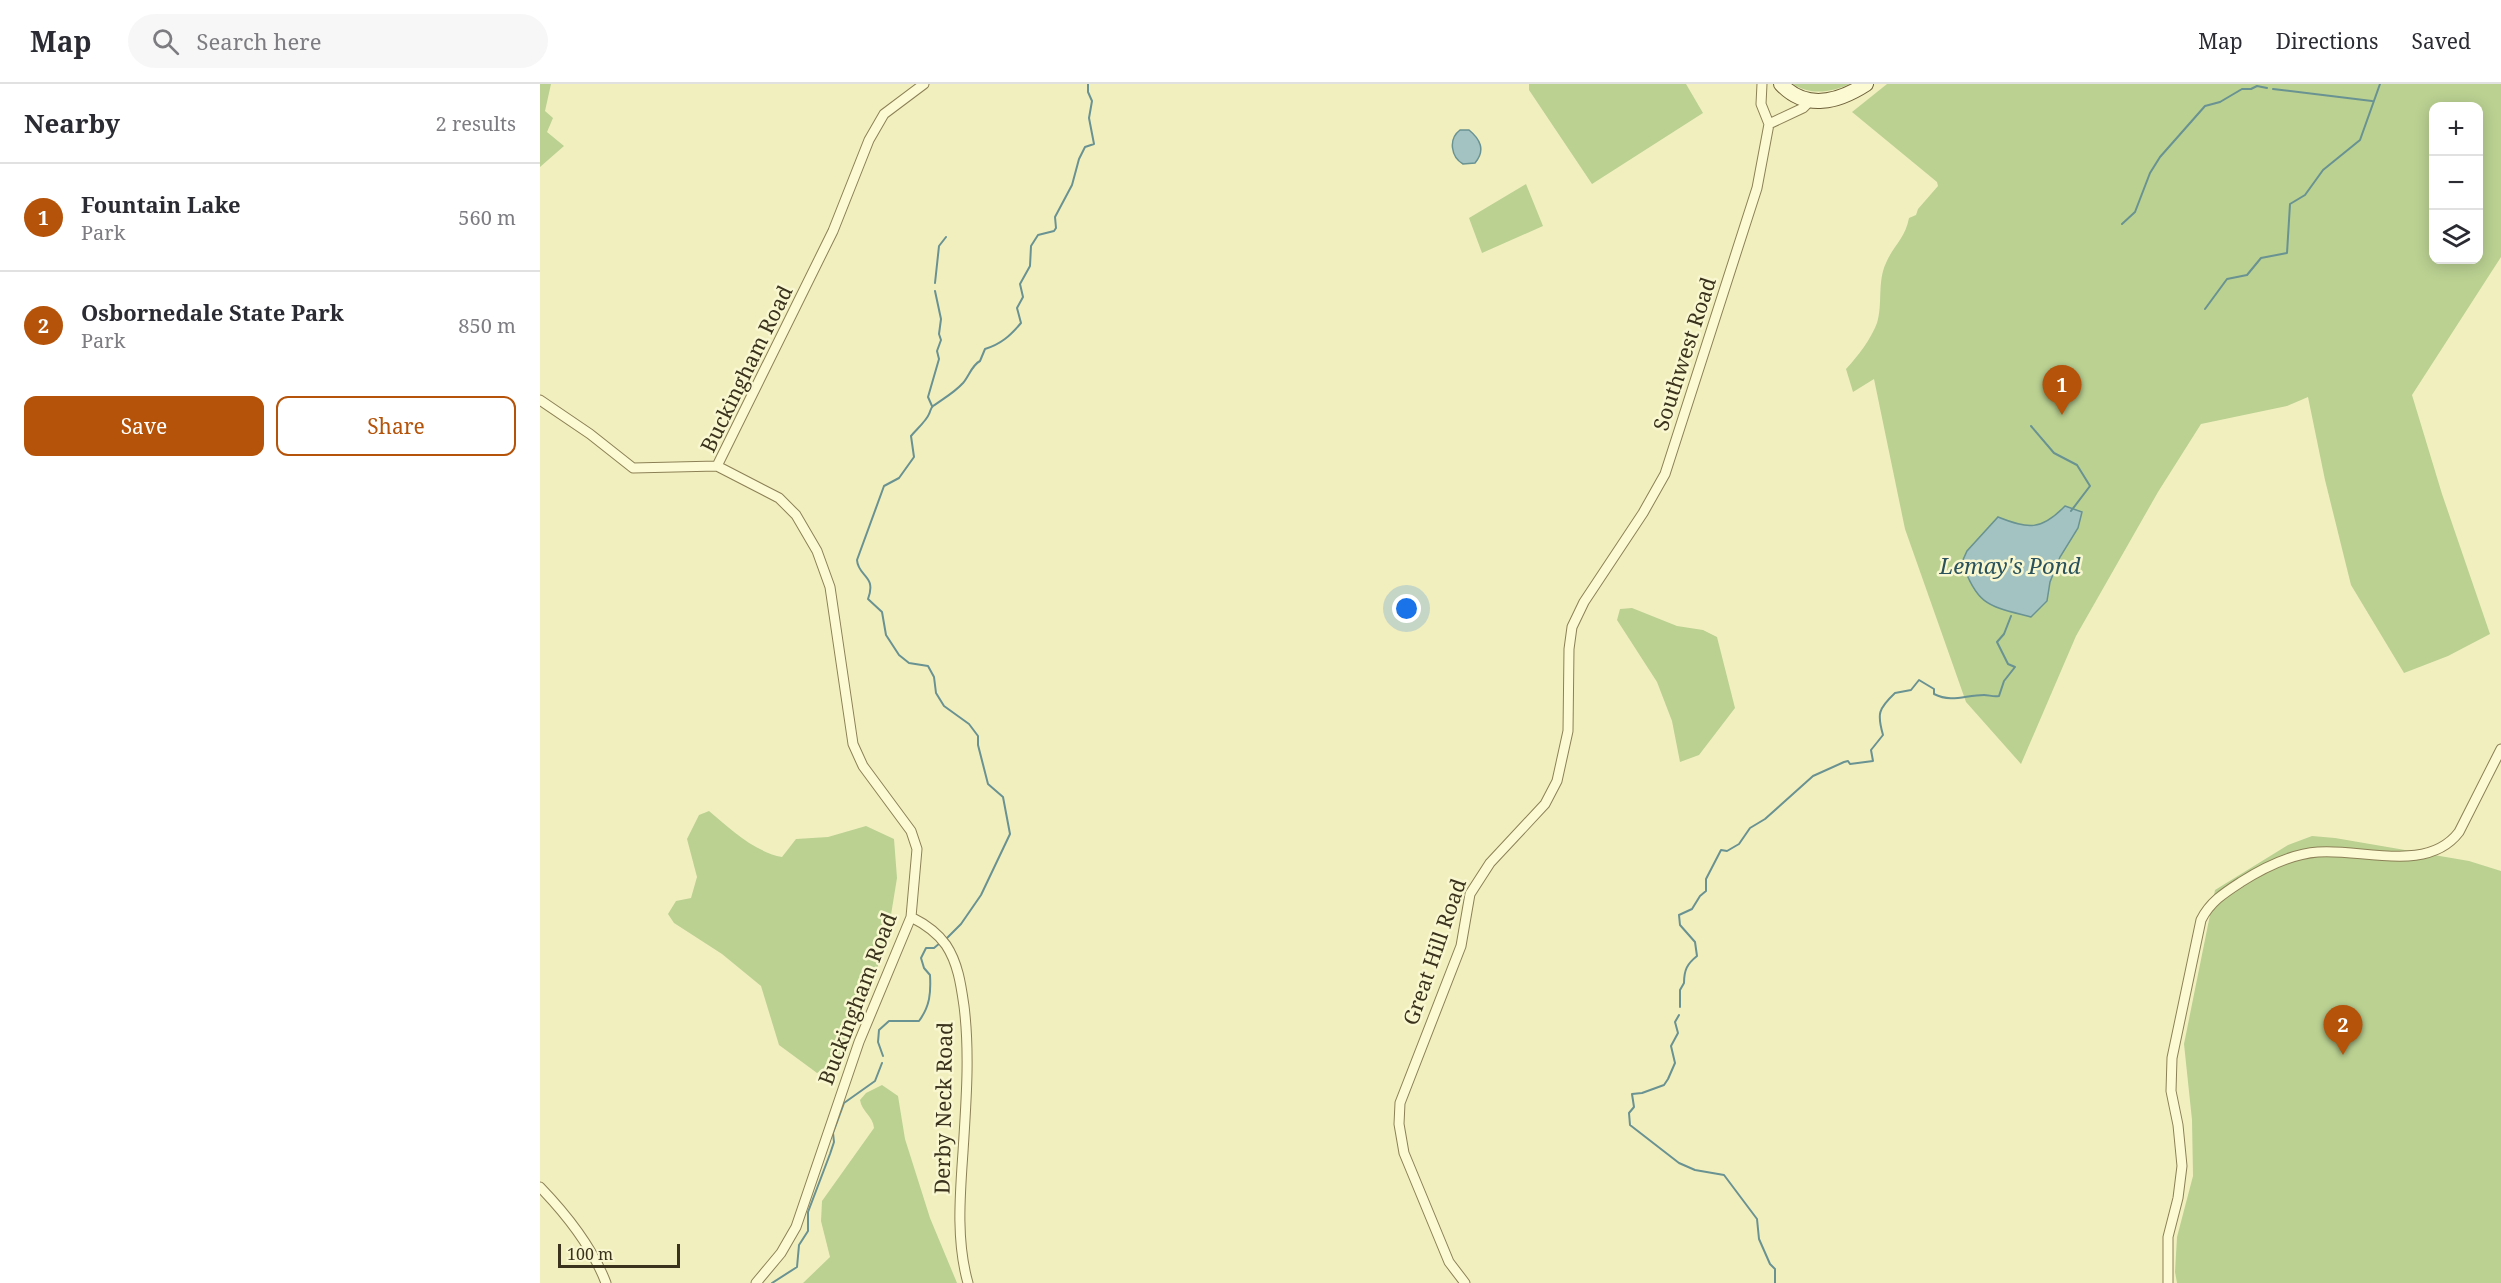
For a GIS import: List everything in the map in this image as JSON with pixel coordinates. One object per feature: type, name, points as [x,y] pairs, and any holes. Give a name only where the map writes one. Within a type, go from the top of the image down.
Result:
[{"type":"main road","points":[[1780,84],[1791,93],[1810,101],[1829,101],[1840,98],[1866,84]]},
{"type":"street","name":"Buckingham Road","points":[[756,1283],[781,1253],[796,1227],[859,1042],[911,917],[917,861],[915,839],[911,831],[863,766],[853,744],[835,609],[817,551],[804,527],[788,506],[772,494],[717,466],[833,231],[869,140],[884,114],[924,84]]},
{"type":"street","name":"Southwest Road","points":[[1599,579],[1643,513],[1665,474],[1757,188],[1769,124],[1761,104],[1762,84]]},
{"type":"street","points":[[1769,124],[1803,108],[1810,101]]},
{"type":"street","points":[[540,400],[590,434],[633,468],[717,466]]},
{"type":"street","name":"Great Hill Road","points":[[1465,1283],[1449,1262],[1404,1153],[1399,1124],[1400,1103],[1461,946],[1470,894],[1483,871],[1545,804],[1557,781],[1568,731],[1569,649],[1572,627],[1599,579]]},
{"type":"street","points":[[2168,1283],[2168,1237],[2178,1198],[2182,1166],[2171,1091],[2172,1058],[2201,920],[2208,906],[2255,873],[2297,856],[2316,852],[2346,851],[2397,856],[2423,854],[2452,840],[2459,832],[2501,749]]},
{"type":"street","name":"Derby Neck Road","points":[[911,917],[928,926],[946,944],[955,965],[962,997],[966,1030],[967,1078],[960,1226],[962,1261],[968,1283]]},
{"type":"street","points":[[540,1187],[577,1230],[600,1268],[606,1283]]},
{"type":"green space","points":[[540,84],[551,84],[545,111],[553,118],[547,132],[564,146],[540,167]]},
{"type":"green space","points":[[1529,84],[1686,84],[1703,113],[1592,184],[1529,90]]},
{"type":"green space","points":[[1793,84],[1850,84],[1822,92],[1807,90]]},
{"type":"green space","points":[[1887,84],[2501,84],[2501,257],[2412,395],[2442,494],[2490,634],[2448,656],[2404,673],[2351,585],[2325,480],[2308,397],[2287,406],[2201,424],[2158,492],[2076,636],[2021,764],[1966,702],[1905,529],[1874,379],[1853,392],[1846,369],[1864,347],[1877,323],[1883,270],[1889,257],[1905,232],[1909,218],[1916,215],[1918,209],[1938,186],[1937,182],[1852,112]]},
{"type":"green space","points":[[1526,184],[1543,226],[1482,253],[1469,218]]},
{"type":"green space","points":[[1632,608],[1677,626],[1703,630],[1717,637],[1735,708],[1699,755],[1680,762],[1672,721],[1657,682],[1617,620],[1620,609]]},
{"type":"green space","points":[[709,811],[753,845],[782,857],[796,839],[828,837],[866,826],[894,839],[897,878],[890,921],[874,980],[843,1058],[817,1073],[779,1045],[761,986],[722,954],[674,923],[668,914],[676,901],[691,898],[697,877],[687,839],[699,815]]},
{"type":"green space","points":[[2312,836],[2469,861],[2501,871],[2501,1283],[2177,1283],[2175,1272],[2177,1237],[2193,1176],[2192,1120],[2184,1044],[2215,890],[2288,845]]},
{"type":"green space","points":[[882,1085],[898,1096],[905,1139],[930,1218],[957,1283],[803,1283],[830,1257],[821,1221],[822,1201],[874,1128],[860,1100],[866,1093]]},
{"type":"water","points":[[1460,130],[1469,130],[1479,141],[1481,149],[1475,163],[1463,164],[1454,153],[1452,148],[1454,138]]},
{"type":"water","name":"Lemay's Pond","points":[[2065,506],[2082,512],[2078,528],[2060,557],[2050,582],[2047,601],[2031,617],[1995,606],[1979,596],[1962,562],[1967,551],[1998,517],[2018,524],[2041,524]]},
{"type":"waterway","points":[[947,938],[961,924],[981,895],[1010,834],[1003,797],[988,784],[978,745],[978,736],[969,724],[944,706],[936,693],[934,677],[928,666],[909,663],[899,655],[886,635],[882,612],[868,599],[869,581],[860,570],[857,560],[884,486],[899,478],[914,457],[911,436],[926,419],[933,406],[963,383],[980,361],[985,349],[1005,339],[1021,323],[1017,308],[1023,297],[1020,284],[1030,266],[1031,246],[1038,235],[1054,231],[1056,228],[1055,217],[1072,185],[1079,159],[1085,147],[1094,144],[1089,118],[1092,101],[1088,92],[1088,84]]},
{"type":"waterway","points":[[2205,309],[2227,279],[2247,275],[2261,258],[2287,253],[2290,204],[2305,195],[2323,170],[2360,140],[2380,84]]},
{"type":"waterway","points":[[2122,224],[2135,212],[2150,173],[2160,157],[2205,106],[2220,102],[2242,89],[2257,86],[2267,88]]},
{"type":"waterway","points":[[2273,89],[2372,101]]},
{"type":"waterway","points":[[935,283],[939,246],[946,237]]},
{"type":"waterway","points":[[932,406],[928,397],[939,359],[937,351],[941,340],[939,334],[941,319],[935,291]]},
{"type":"waterway","points":[[2031,426],[2054,453],[2077,465],[2090,486],[2071,511]]},
{"type":"waterway","points":[[1680,1007],[1680,990],[1684,983],[1685,971],[1697,956],[1695,942],[1680,925],[1679,915],[1692,909],[1706,891],[1706,879],[1721,850],[1727,851],[1739,844],[1750,828],[1765,819],[1813,776],[1844,762],[1848,761],[1850,764],[1873,761],[1871,750],[1883,735],[1880,712],[1895,693],[1911,690],[1919,680],[1934,689],[1934,694],[1941,697],[1999,696],[2004,681],[2015,667],[2008,664],[1997,642],[2004,634],[2011,616]]},
{"type":"waterway","points":[[883,1056],[878,1042],[879,1030],[889,1021],[919,1021],[926,1010],[930,994],[930,975],[924,968],[921,958],[926,948],[934,948],[940,943]]},
{"type":"waterway","points":[[1679,1015],[1675,1022],[1678,1033],[1671,1046],[1675,1063],[1668,1079],[1664,1085],[1632,1094],[1634,1107],[1629,1113],[1630,1125],[1679,1163],[1695,1170],[1724,1175],[1757,1219],[1759,1239],[1770,1264],[1775,1269],[1775,1283]]},
{"type":"waterway","points":[[772,1283],[797,1267],[799,1245],[808,1231],[808,1212],[834,1142],[833,1133],[844,1103],[875,1081],[882,1063]]},
{"type":"place","name":"Fountain Lake","points":[[2062,415]]},
{"type":"place","name":"Osbornedale State Park","points":[[2343,1055]]}]
